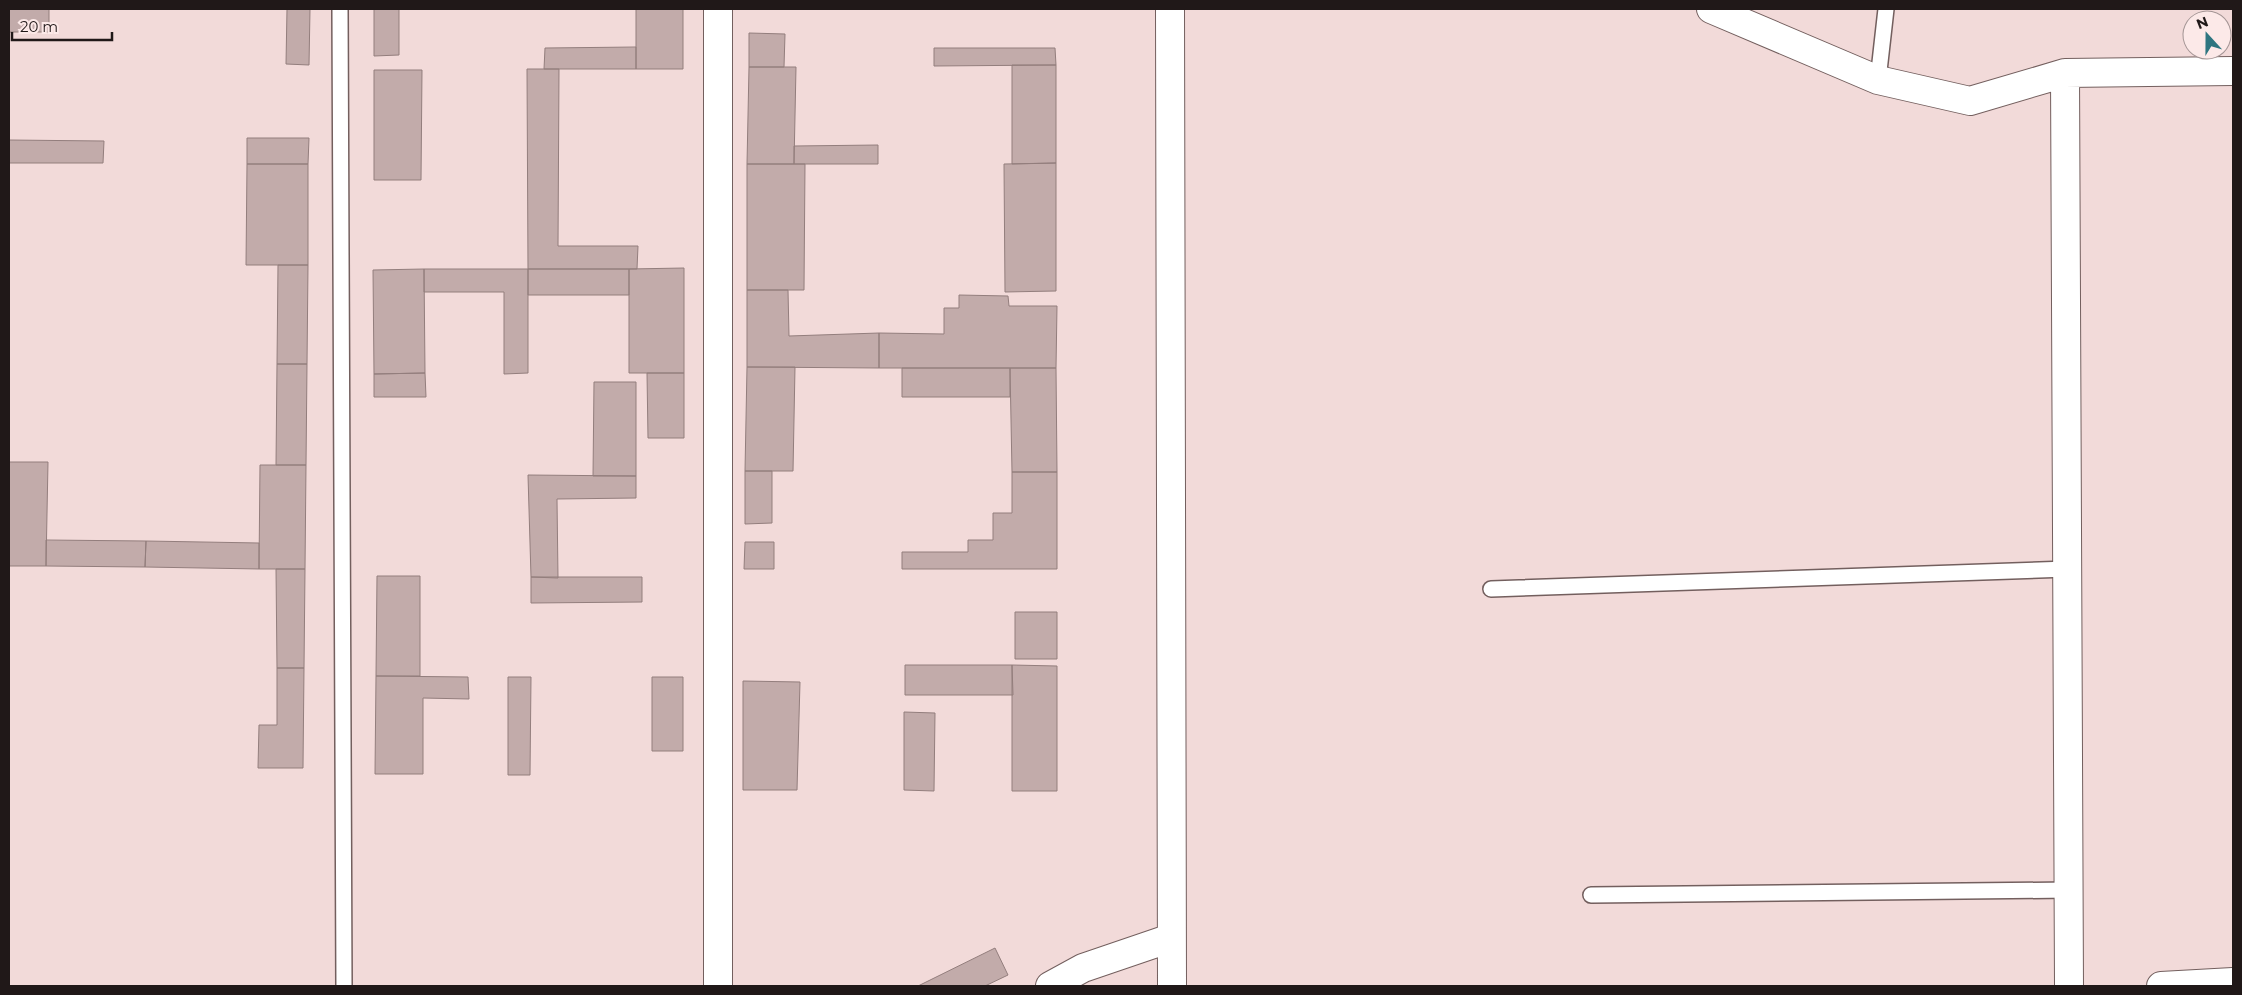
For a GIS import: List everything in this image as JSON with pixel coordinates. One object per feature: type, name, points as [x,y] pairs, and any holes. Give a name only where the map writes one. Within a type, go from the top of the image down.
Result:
[{"type":"street","points":[[718,9],[718,986]]},
{"type":"street","points":[[1170,9],[1172,986]]},
{"type":"street","points":[[1711,9],[1878,80],[1970,101],[2065,73],[2233,70]]},
{"type":"street","points":[[2065,73],[2069,986]]},
{"type":"street","points":[[1050,986],[1083,968],[1171,938]]},
{"type":"street","points":[[2161,986],[2233,982]]},
{"type":"lane","points":[[340,9],[344,986]]},
{"type":"lane","points":[[1878,80],[1886,9]]},
{"type":"lane","points":[[1491,589],[2067,569]]},
{"type":"lane","points":[[1591,895],[2069,890]]},
{"type":"building","points":[[9,9],[49,9],[49,32],[9,32]]},
{"type":"building","points":[[287,9],[310,9],[309,65],[286,64]]},
{"type":"building","points":[[374,9],[399,9],[399,55],[374,56]]},
{"type":"building","points":[[636,9],[683,9],[683,69],[636,69]]},
{"type":"building","points":[[749,33],[785,34],[784,67],[749,67]]},
{"type":"building","points":[[636,47],[636,69],[544,69],[545,48]]},
{"type":"building","points":[[934,48],[1055,48],[1056,65],[934,66]]},
{"type":"building","points":[[1012,65],[1056,65],[1056,163],[1012,164]]},
{"type":"building","points":[[749,67],[796,67],[794,164],[747,164]]},
{"type":"building","points":[[527,69],[559,69],[558,246],[638,246],[637,269],[528,269]]},
{"type":"building","points":[[374,70],[422,70],[421,180],[374,180]]},
{"type":"building","points":[[247,138],[309,138],[308,164],[247,164]]},
{"type":"building","points":[[9,140],[104,141],[103,163],[9,163]]},
{"type":"building","points":[[878,145],[878,164],[794,164],[794,146]]},
{"type":"building","points":[[1056,163],[1056,291],[1005,292],[1004,164]]},
{"type":"building","points":[[247,164],[308,164],[308,265],[246,265]]},
{"type":"building","points":[[747,164],[805,164],[804,290],[747,290]]},
{"type":"building","points":[[278,265],[308,265],[307,364],[277,364]]},
{"type":"building","points":[[684,268],[684,373],[629,373],[629,269]]},
{"type":"building","points":[[424,269],[425,373],[374,374],[373,270]]},
{"type":"building","points":[[424,269],[528,269],[528,373],[504,374],[504,292],[424,292]]},
{"type":"building","points":[[528,269],[629,269],[629,295],[528,295]]},
{"type":"building","points":[[747,290],[788,290],[789,336],[879,333],[879,368],[747,367]]},
{"type":"building","points":[[959,295],[1008,296],[1009,306],[1057,306],[1056,368],[879,368],[879,333],[944,334],[944,308],[959,308]]},
{"type":"building","points":[[277,364],[307,364],[306,465],[276,465]]},
{"type":"building","points":[[747,367],[795,367],[793,471],[745,471]]},
{"type":"building","points":[[902,368],[1010,368],[1010,397],[902,397]]},
{"type":"building","points":[[1010,368],[1056,368],[1057,472],[1012,472]]},
{"type":"building","points":[[425,373],[426,397],[374,397],[374,374]]},
{"type":"building","points":[[647,373],[684,373],[684,438],[648,438]]},
{"type":"building","points":[[594,382],[636,382],[636,476],[593,476]]},
{"type":"building","points":[[9,462],[48,462],[46,566],[9,566]]},
{"type":"building","points":[[260,465],[306,465],[305,569],[259,569]]},
{"type":"building","points":[[745,471],[772,471],[772,523],[745,524]]},
{"type":"building","points":[[1012,472],[1057,472],[1057,569],[902,569],[902,552],[968,552],[968,540],[993,540],[993,513],[1012,513]]},
{"type":"building","points":[[528,475],[636,476],[636,498],[557,499],[558,578],[531,577]]},
{"type":"building","points":[[46,540],[146,541],[145,567],[46,566]]},
{"type":"building","points":[[146,541],[259,543],[259,569],[145,567]]},
{"type":"building","points":[[745,542],[774,542],[774,569],[744,569]]},
{"type":"building","points":[[276,569],[305,569],[304,668],[277,668]]},
{"type":"building","points":[[377,576],[420,576],[420,676],[376,676]]},
{"type":"building","points":[[531,577],[642,577],[642,602],[531,603]]},
{"type":"building","points":[[1015,612],[1057,612],[1057,659],[1015,659]]},
{"type":"building","points":[[905,665],[1012,665],[1013,695],[905,695]]},
{"type":"building","points":[[1012,665],[1057,666],[1057,791],[1012,791]]},
{"type":"building","points":[[277,668],[304,668],[303,768],[258,768],[259,725],[277,725]]},
{"type":"building","points":[[376,676],[468,677],[469,699],[423,698],[423,774],[375,774]]},
{"type":"building","points":[[508,677],[531,677],[530,775],[508,775]]},
{"type":"building","points":[[652,677],[683,677],[683,751],[652,751]]},
{"type":"building","points":[[743,681],[800,682],[797,790],[743,790]]},
{"type":"building","points":[[904,712],[935,713],[934,791],[904,790]]},
{"type":"building","points":[[995,948],[1008,975],[985,986],[918,986]]}]
